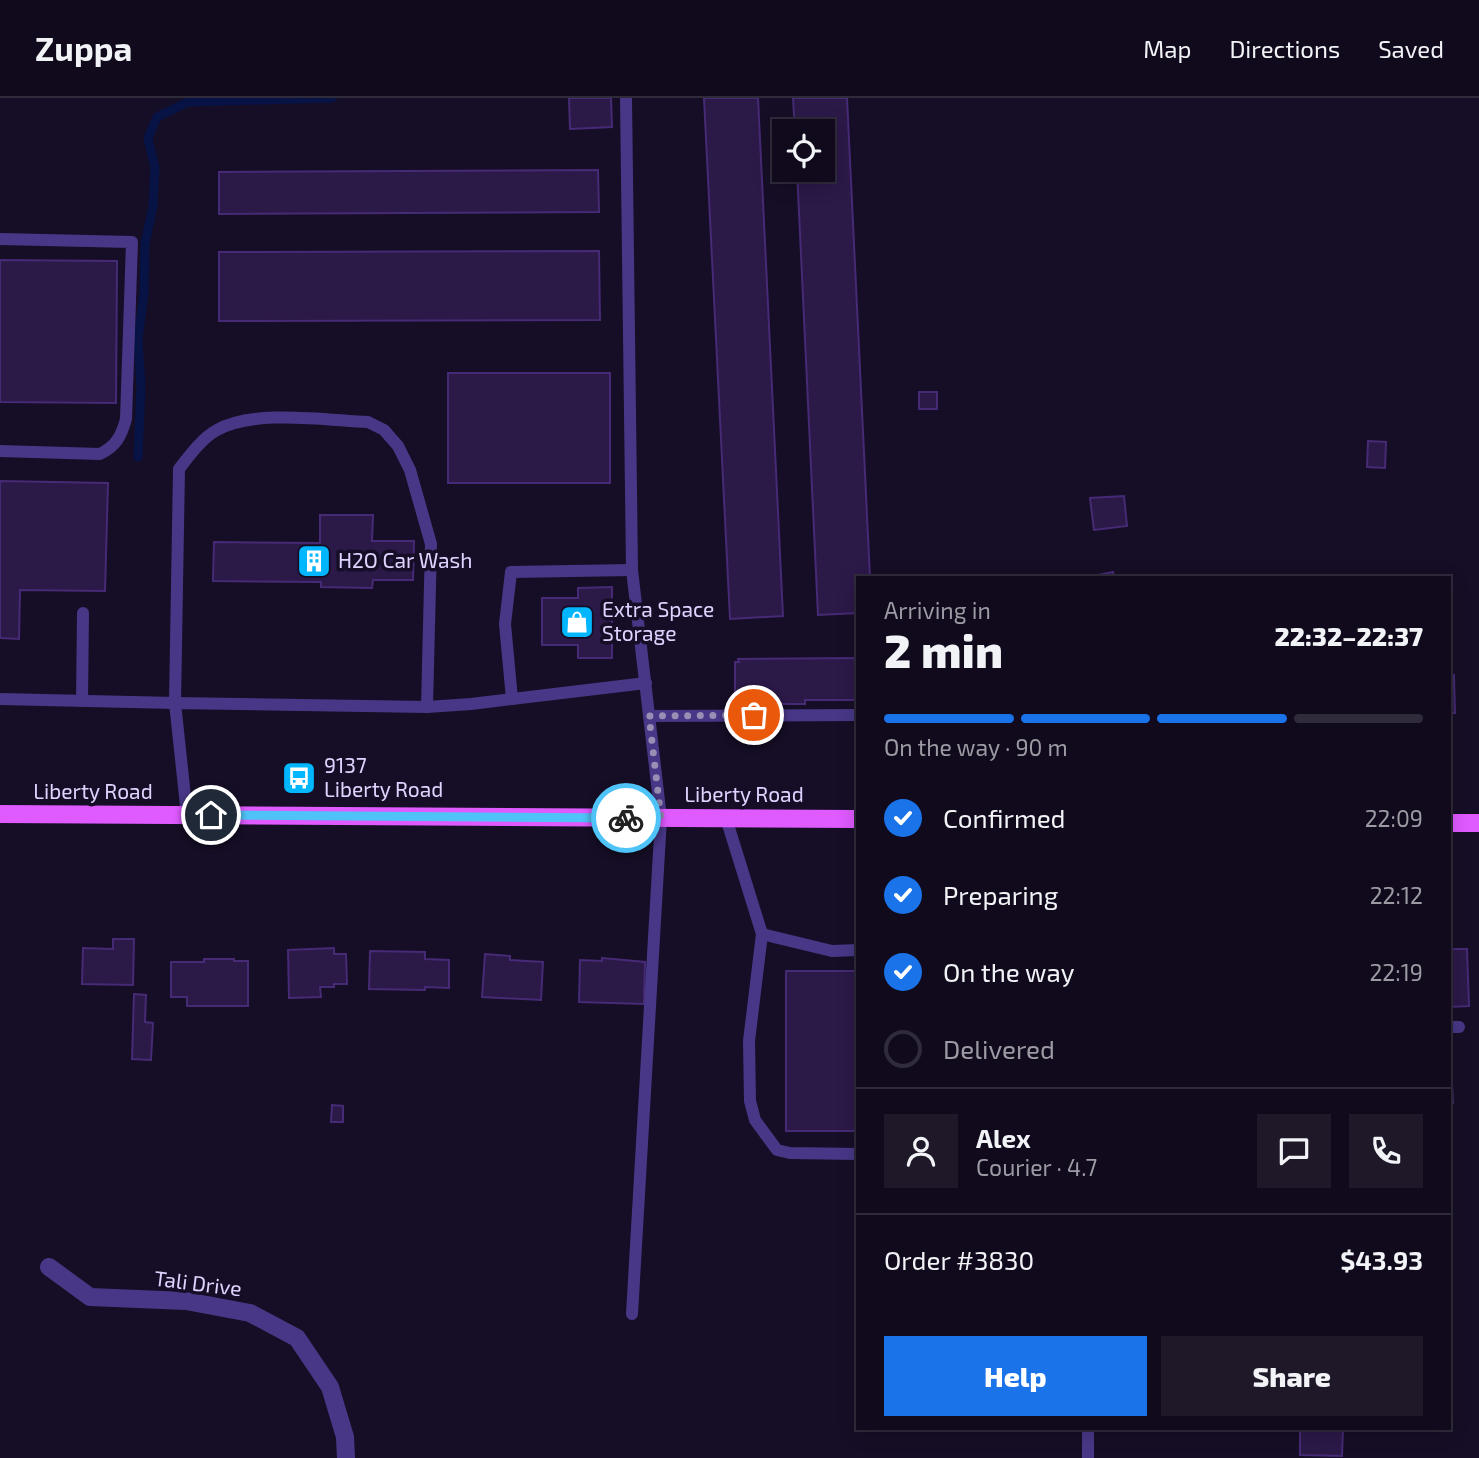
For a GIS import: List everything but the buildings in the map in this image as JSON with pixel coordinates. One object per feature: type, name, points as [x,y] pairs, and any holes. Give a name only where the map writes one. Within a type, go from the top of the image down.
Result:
[{"type":"main road","name":"Liberty Road","points":[[0,814],[856,819]]},
{"type":"main road","points":[[1451,823],[1479,822]]},
{"type":"street","name":"Tali Drive","points":[[49,1267],[90,1297],[186,1301],[250,1313],[298,1338],[330,1387],[345,1437],[346,1458]]},
{"type":"lane","points":[[626,98],[632,570],[661,818],[632,1314]]},
{"type":"lane","points":[[0,239],[132,242],[126,419],[114,447],[100,454],[0,451]]},
{"type":"lane","points":[[187,815],[175,704],[179,469],[190,454],[216,430],[256,417],[368,422],[384,430],[398,446],[410,470],[431,544],[426,707]]},
{"type":"lane","points":[[512,699],[505,624],[511,572],[632,570]]},
{"type":"lane","points":[[82,701],[83,613]]},
{"type":"lane","points":[[0,699],[426,707],[646,683]]},
{"type":"lane","points":[[649,716],[856,715]]},
{"type":"lane","points":[[726,818],[762,934],[749,1041],[750,1101],[755,1120],[777,1150],[790,1153],[856,1154]]},
{"type":"lane","points":[[762,934],[832,951],[856,950]]},
{"type":"lane","points":[[1088,1430],[1088,1458]]},
{"type":"waterway","points":[[138,457],[141,386],[138,339],[144,293],[145,244],[153,206],[155,168],[148,138],[157,117],[188,102],[332,98]]},
{"type":"way so far","points":[[626,818],[661,818],[649,716],[754,715]]},
{"type":"place","name":"H2O Car Wash","points":[[314,561]]},
{"type":"place","name":"Extra Space Storage","points":[[577,622]]},
{"type":"place","name":"9137 Liberty Road","points":[[299,778]]},
{"type":"route","points":[[211,815],[626,818]]}]
